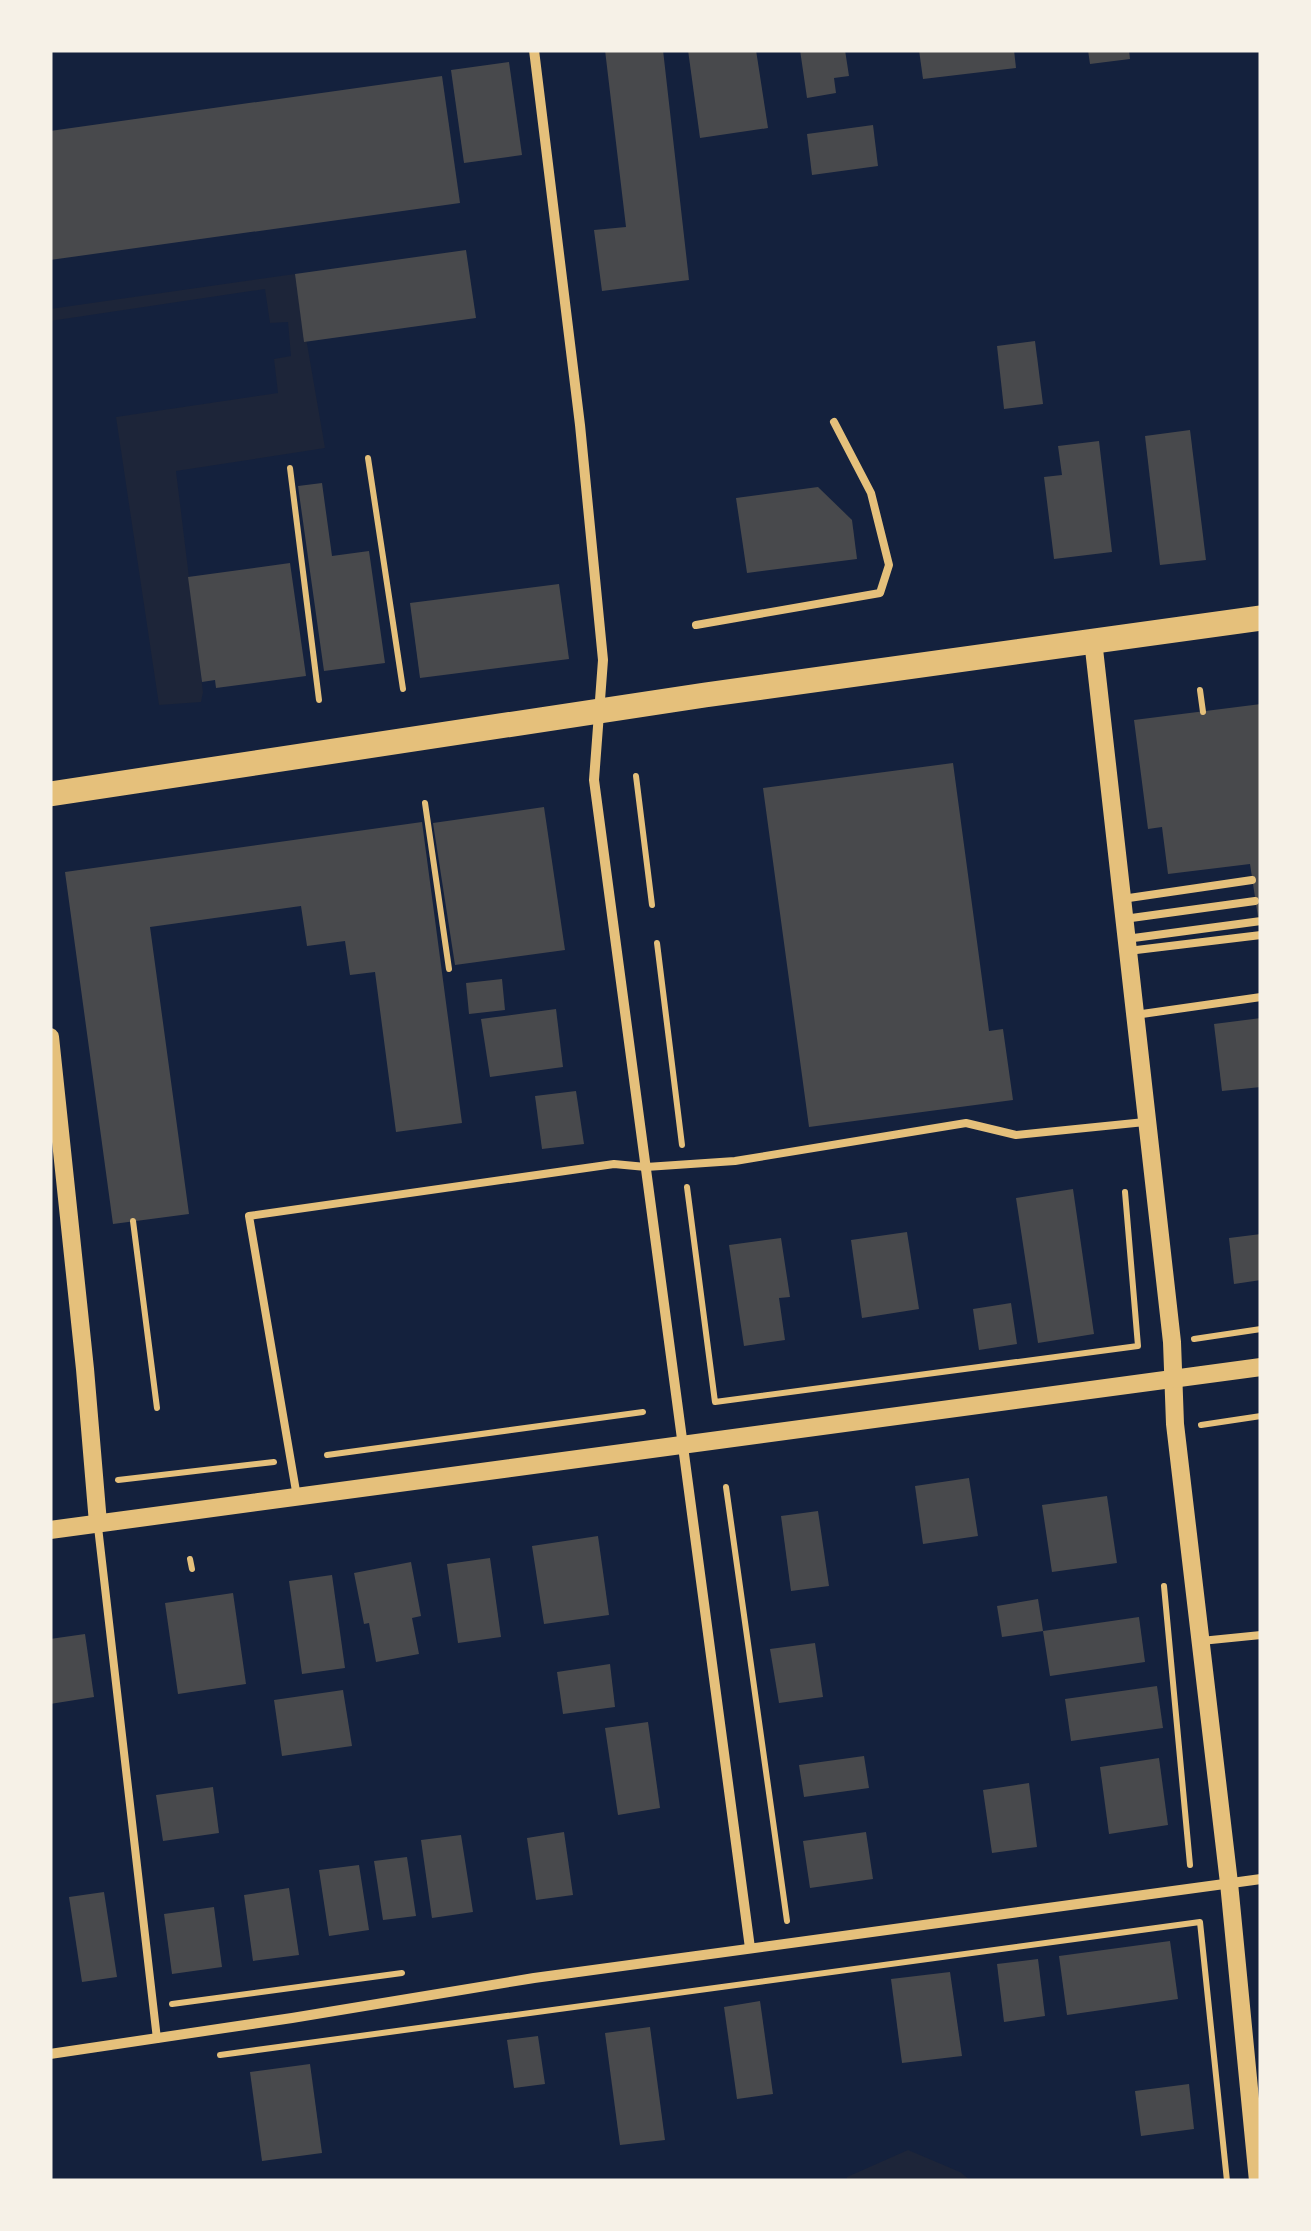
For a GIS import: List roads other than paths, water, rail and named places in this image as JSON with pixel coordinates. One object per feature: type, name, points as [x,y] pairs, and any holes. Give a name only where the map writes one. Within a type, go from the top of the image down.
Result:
[{"type":"main road","points":[[50,794],[599,710],[1261,618]]},
{"type":"street","points":[[534,50],[603,660],[594,780],[750,1948]]},
{"type":"street","points":[[1094,640],[1172,1342],[1171,1379],[1229,1884],[1258,2181]]},
{"type":"street","points":[[50,1037],[86,1368],[98,1523]]},
{"type":"street","points":[[50,1530],[1261,1367]]},
{"type":"street","points":[[50,2054],[534,1978],[1261,1879]]},
{"type":"lane","points":[[696,625],[880,592],[889,565],[871,493],[834,422]]},
{"type":"lane","points":[[1122,899],[1252,880]]},
{"type":"lane","points":[[1124,920],[1255,901]]},
{"type":"lane","points":[[1127,945],[1261,920]]},
{"type":"lane","points":[[1127,945],[1261,935]]},
{"type":"lane","points":[[1135,1015],[1261,997]]},
{"type":"lane","points":[[297,1497],[249,1216],[614,1164],[646,1168],[685,1166],[966,1123],[1016,1134],[1146,1122]]},
{"type":"lane","points":[[98,1523],[157,2039]]},
{"type":"lane","points":[[1200,1642],[1261,1635]]}]
